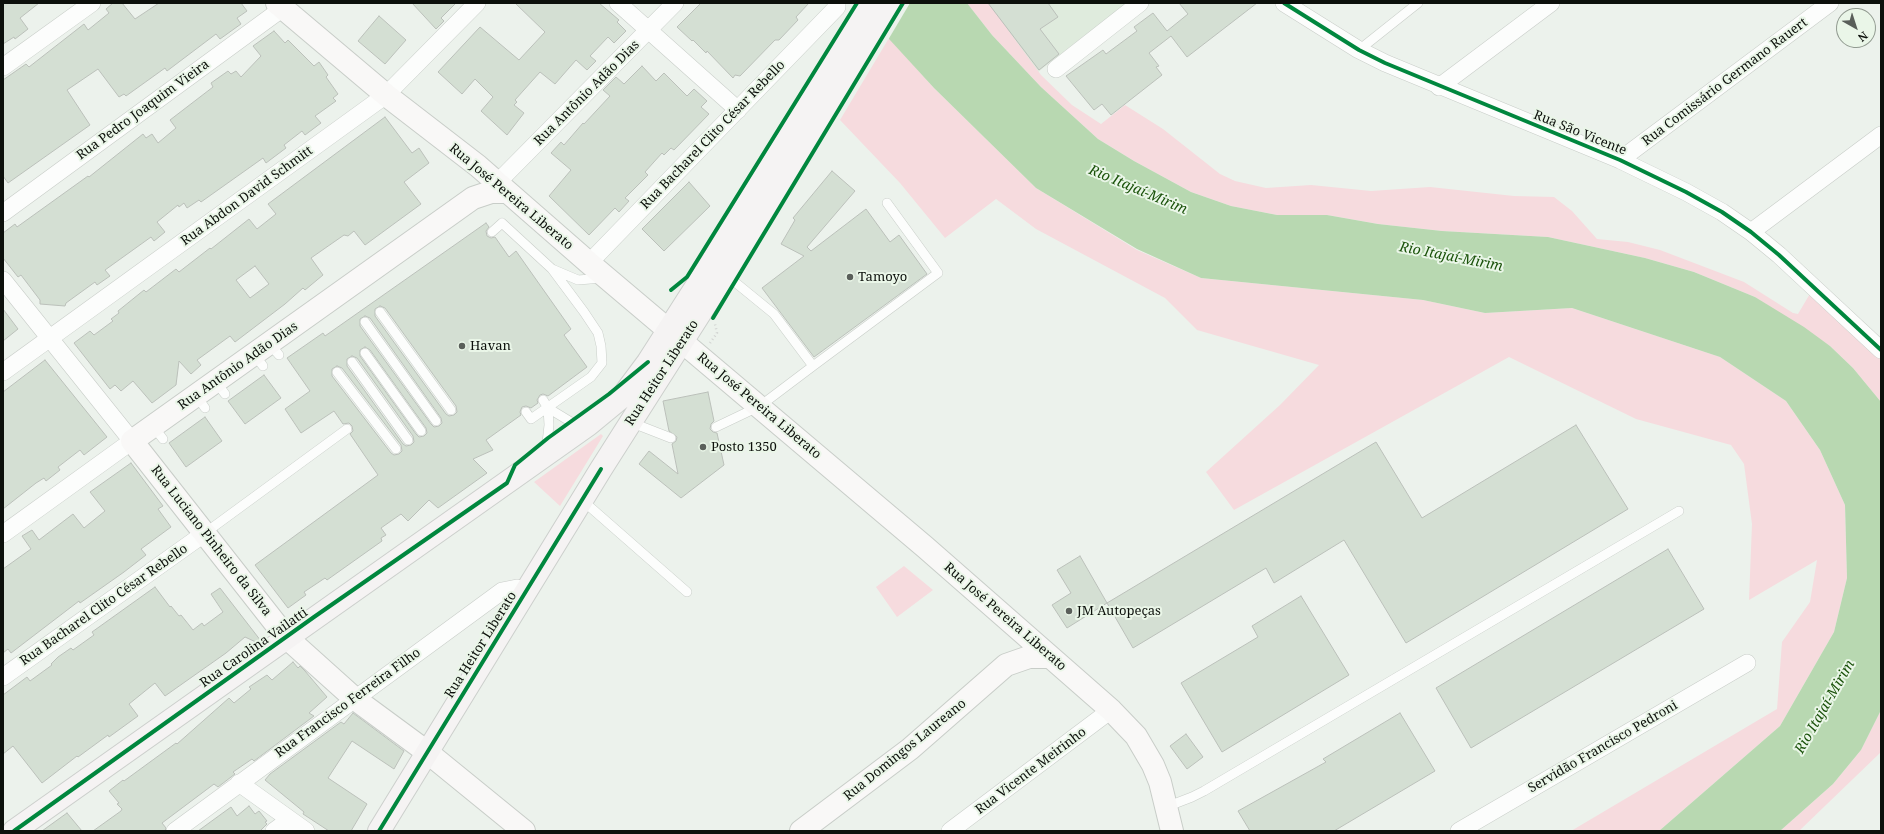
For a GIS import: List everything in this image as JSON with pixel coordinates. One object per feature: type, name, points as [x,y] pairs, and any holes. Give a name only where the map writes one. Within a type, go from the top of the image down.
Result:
[{"type":"main road","points":[[850,54],[871,3]]},
{"type":"main road","points":[[850,54],[891,3]]},
{"type":"main road","name":"Rua José Pereira Liberato","points":[[280,5],[386,95],[478,166],[589,263],[925,547],[1111,710],[1136,736],[1145,749],[1160,782],[1172,831]]},
{"type":"main road","name":"Rua Heitor Liberato","points":[[676,336],[725,274],[850,54]]},
{"type":"main road","name":"Rua Heitor Liberato","points":[[379,831],[630,422],[676,336],[850,54]]},
{"type":"main road","points":[[474,198],[477,189],[478,166]]},
{"type":"main road","name":"Rua Antônio Adão Dias","points":[[132,441],[158,432],[201,402],[266,355],[315,315],[474,198],[502,188]]},
{"type":"main road","name":"Rua Carolina Vailatti","points":[[14,831],[286,637],[588,425],[622,397],[648,362],[676,336]]},
{"type":"main road","name":"Rua Luciano Pinheiro da Silva","points":[[132,441],[286,637],[355,699],[427,752],[524,831]]},
{"type":"main road","name":"Rua Domingos Laureano","points":[[1006,665],[1017,642],[1014,625]]},
{"type":"main road","name":"Rua Domingos Laureano","points":[[801,831],[910,748],[1006,665],[1029,657],[1050,657]]},
{"type":"street","points":[[3,68],[92,3]]},
{"type":"street","name":"Rua Abdon David Schmitt","points":[[3,372],[386,95],[477,3]]},
{"type":"street","points":[[618,3],[738,110]]},
{"type":"street","name":"Rua Antônio Adão Dias","points":[[502,188],[675,3]]},
{"type":"street","points":[[1056,69],[1140,3]]},
{"type":"street","name":"Rua São Vicente","points":[[1284,3],[1359,50],[1439,87],[1620,160],[1686,192],[1722,212],[1751,232],[1779,255],[1881,350]]},
{"type":"street","points":[[1439,87],[1551,3]]},
{"type":"street","name":"Rua Comissário Germano Rauert","points":[[1620,160],[1830,3]]},
{"type":"street","name":"Rua Pedro Joaquim Vieira","points":[[3,213],[280,5]]},
{"type":"street","name":"Rua Bacharel Clito César Rebello","points":[[589,263],[837,7]]},
{"type":"street","points":[[1751,232],[1881,135]]},
{"type":"street","name":"Rua Luciano Pinheiro da Silva","points":[[3,280],[132,441]]},
{"type":"street","name":"Rua Antônio Adão Dias","points":[[3,534],[132,441]]},
{"type":"street","name":"Rua Bacharel Clito César Rebello","points":[[3,676],[205,533]]},
{"type":"street","name":"Rua Francisco Ferreira Filho","points":[[175,831],[502,591],[517,588],[526,592]]},
{"type":"street","name":"Servidão Francisco Pedroni","points":[[1459,831],[1747,663]]},
{"type":"street","name":"Rua Vicente Meirinho","points":[[950,831],[1111,710]]},
{"type":"street","points":[[239,783],[306,831]]},
{"type":"street","points":[[274,831],[289,820]]},
{"type":"lane","points":[[1359,50],[1418,3]]},
{"type":"lane","points":[[716,427],[760,406],[938,273],[887,204]]},
{"type":"lane","points":[[492,232],[502,223],[552,269],[598,333],[601,346],[602,362],[591,377],[545,404],[531,419],[526,412]]},
{"type":"lane","points":[[552,269],[578,280],[607,278]]},
{"type":"lane","points":[[725,274],[774,314],[813,366]]},
{"type":"lane","points":[[380,312],[451,410]]},
{"type":"lane","points":[[365,322],[436,421]]},
{"type":"lane","points":[[365,353],[422,431]]},
{"type":"lane","points":[[352,362],[408,440]]},
{"type":"lane","points":[[337,372],[396,449]]},
{"type":"lane","points":[[545,404],[571,422],[588,425]]},
{"type":"lane","points":[[545,404],[549,425],[546,454]]},
{"type":"lane","points":[[630,422],[671,438]]},
{"type":"lane","points":[[205,533],[347,429]]},
{"type":"lane","points":[[582,500],[687,592]]},
{"type":"lane","points":[[1166,807],[1192,797],[1680,511]]},
{"type":"path","points":[[700,356],[717,333],[713,318]]},
{"type":"shaded area","points":[[967,3],[995,3],[1008,30],[1041,75],[1072,105],[1101,124],[1125,105],[1163,129],[1220,174],[1235,181],[1266,188],[1311,185],[1371,191],[1430,187],[1514,196],[1554,197],[1572,211],[1597,239],[1628,242],[1660,250],[1744,282],[1793,313],[1798,314],[1811,292],[1881,358],[1881,402],[1853,368],[1830,346],[1755,297],[1694,272],[1645,258],[1548,237],[1442,231],[1378,224],[1327,215],[1277,215],[1231,206],[1191,192],[1134,161],[1098,139],[1041,87],[992,35]]},
{"type":"shaded area","points":[[976,3],[1127,3],[1038,72]]},
{"type":"shaded area","points":[[889,38],[934,88],[1036,188],[1137,250],[1201,278],[1423,300],[1485,313],[1572,308],[1720,357],[1786,401],[1820,450],[1845,505],[1847,578],[1834,632],[1780,726],[1659,831],[1571,831],[1777,709],[1782,642],[1810,602],[1817,560],[1749,600],[1752,524],[1744,464],[1731,445],[1636,419],[1509,357],[1234,510],[1206,472],[1280,405],[1319,365],[1197,330],[1165,298],[1036,229],[996,199],[945,238],[900,183],[840,120]]},
{"type":"shaded area","points":[[601,434],[603,436],[560,506],[534,482]]},
{"type":"shaded area","points":[[904,566],[933,590],[897,617],[876,587]]},
{"type":"shaded area","points":[[1881,710],[1881,752],[1799,831],[1780,831],[1833,784],[1861,750]]},
{"type":"water","name":"Rio Itajaí-Mirim","points":[[856,3],[967,3],[992,35],[1041,87],[1098,139],[1134,161],[1191,192],[1231,206],[1277,215],[1327,215],[1378,224],[1442,231],[1548,237],[1645,258],[1694,272],[1755,297],[1804,327],[1830,346],[1853,368],[1881,402],[1881,710],[1861,750],[1833,784],[1780,831],[1659,831],[1780,726],[1834,632],[1847,578],[1845,505],[1820,450],[1786,401],[1720,357],[1572,308],[1485,313],[1423,300],[1201,278],[1137,249],[1036,188],[934,88]]},
{"type":"pier","points":[[854,3],[910,3],[888,40]]},
{"type":"building","points":[[3,3],[39,3],[20,18],[28,29],[15,39],[14,37],[3,44]]},
{"type":"building","points":[[113,3],[122,3],[135,19],[159,3],[241,3],[247,11],[237,18],[241,24],[220,39],[216,34],[167,71],[165,68],[126,96],[124,94],[119,97],[98,69],[67,90],[90,125],[8,183],[3,176],[3,80],[26,64],[29,67],[84,24],[88,30],[109,13],[106,9]]},
{"type":"building","points":[[412,3],[456,3],[441,18],[444,21],[436,29]]},
{"type":"building","points":[[515,3],[599,3],[619,20],[617,22],[626,31],[614,43],[608,37],[590,56],[596,61],[587,70],[576,60],[555,84],[540,72],[515,100],[517,102],[514,105],[524,113],[507,135],[481,111],[493,97],[475,79],[462,94],[438,72],[480,27],[519,60],[545,32]]},
{"type":"building","points":[[701,3],[809,3],[796,17],[798,20],[779,40],[775,40],[740,76],[735,75],[733,78],[707,51],[706,53],[677,27]]},
{"type":"building","points":[[988,3],[1048,3],[1058,17],[1040,29],[1059,54],[1039,70]]},
{"type":"building","points":[[1179,3],[1257,3],[1187,57],[1171,36],[1149,53],[1159,66],[1156,67],[1162,75],[1111,115],[1102,104],[1094,110],[1066,76],[1103,50],[1106,54],[1137,31],[1134,27],[1153,13],[1167,31],[1188,14]]},
{"type":"building","points":[[379,16],[406,40],[385,64],[358,41]]},
{"type":"building","points":[[274,31],[285,43],[288,40],[314,66],[319,62],[328,75],[326,77],[338,94],[333,98],[336,101],[315,116],[321,123],[305,135],[302,131],[284,145],[286,148],[266,163],[263,158],[201,202],[199,200],[187,208],[184,203],[179,207],[178,205],[157,222],[165,232],[154,241],[151,237],[105,270],[110,276],[97,285],[95,282],[66,303],[65,306],[40,304],[40,300],[21,275],[18,277],[3,258],[3,233],[15,224],[17,227],[88,176],[89,177],[143,134],[146,138],[152,134],[158,143],[176,128],[170,120],[213,87],[211,83],[228,71],[231,74],[236,71],[241,77],[261,56],[253,46]]},
{"type":"building","points":[[642,66],[656,81],[664,73],[687,96],[694,89],[707,101],[701,107],[709,114],[674,150],[671,148],[664,155],[662,153],[645,172],[648,175],[625,198],[629,201],[619,212],[615,208],[589,235],[549,196],[571,170],[551,153],[561,142],[564,145],[583,123],[584,124],[610,96],[603,90],[616,77],[624,84]]},
{"type":"building","points":[[385,117],[412,153],[419,148],[429,163],[404,182],[421,204],[365,245],[354,231],[348,236],[344,235],[311,258],[323,275],[305,290],[303,288],[285,304],[235,342],[230,336],[197,360],[201,365],[191,374],[179,361],[176,385],[152,403],[133,381],[121,391],[115,385],[110,389],[74,343],[90,331],[94,335],[113,321],[111,319],[119,313],[118,311],[144,290],[146,292],[176,269],[179,272],[249,219],[257,229],[276,214],[268,204]],"holes":[[[255,266],[269,284],[250,298],[236,280]]]},
{"type":"building","name":"Tamoyo","points":[[832,171],[855,191],[807,247],[811,251],[866,209],[890,242],[899,235],[927,274],[814,357],[762,288],[804,256],[781,244],[795,220],[793,218]]},
{"type":"building","points":[[689,182],[710,206],[664,251],[642,229]]},
{"type":"building","name":"Havan","points":[[486,223],[489,227],[486,231],[487,236],[491,238],[495,237],[509,257],[516,251],[571,329],[564,335],[587,367],[548,396],[543,394],[540,395],[537,400],[538,403],[531,408],[526,406],[522,407],[520,412],[521,415],[486,440],[493,450],[473,459],[487,473],[438,508],[429,500],[408,521],[401,514],[381,528],[386,535],[381,538],[382,541],[327,580],[325,578],[304,592],[306,595],[288,608],[255,565],[378,475],[350,434],[353,431],[352,426],[349,423],[343,424],[334,411],[301,433],[285,409],[310,391],[287,358],[323,333],[325,336]],"holes":[[[380,306],[385,308],[456,406],[457,412],[454,415],[449,416],[446,414],[375,316],[375,309]],[[365,316],[370,318],[441,418],[442,423],[439,426],[434,427],[431,424],[360,326],[360,319]],[[365,347],[370,350],[426,428],[427,433],[424,436],[419,437],[416,434],[360,356],[360,350]],[[352,356],[357,358],[413,436],[414,442],[411,445],[406,446],[403,444],[347,366],[347,359]],[[337,366],[342,368],[401,445],[402,451],[399,454],[394,455],[391,453],[332,376],[332,369]]]},
{"type":"building","points":[[3,309],[18,329],[3,341]]},
{"type":"building","points":[[45,360],[107,437],[84,455],[80,450],[58,467],[60,470],[46,481],[44,478],[36,483],[3,509],[3,392]]},
{"type":"building","points":[[264,375],[281,398],[245,424],[228,401]]},
{"type":"building","points":[[708,392],[714,421],[711,424],[710,429],[717,433],[724,465],[681,498],[639,464],[649,451],[678,474],[672,444],[676,441],[677,437],[669,431],[663,401]]},
{"type":"building","points":[[205,417],[222,441],[186,467],[169,443]]},
{"type":"building","points":[[1576,425],[1628,509],[1406,643],[1344,540],[1274,583],[1266,568],[1133,648],[1107,603],[1376,442],[1422,518]]},
{"type":"building","points":[[131,463],[163,506],[158,509],[171,527],[141,549],[146,555],[124,572],[80,603],[79,601],[11,653],[8,649],[3,653],[3,569],[31,549],[22,536],[32,530],[39,540],[73,514],[84,528],[105,511],[90,492]]},
{"type":"building","points":[[1668,549],[1704,609],[1471,748],[1436,688]]},
{"type":"building","points":[[1080,556],[1107,603],[1067,628],[1052,605],[1071,593],[1057,570]]},
{"type":"building","points":[[155,587],[170,607],[171,606],[179,616],[181,615],[193,630],[202,623],[204,626],[223,612],[211,594],[220,588],[261,641],[258,643],[245,637],[226,653],[165,696],[155,683],[129,704],[138,716],[109,737],[108,735],[78,757],[77,756],[42,783],[13,746],[3,754],[3,695],[27,677],[30,681],[52,665],[51,664],[58,657],[71,648],[73,650],[94,635],[92,632]]},
{"type":"building","points":[[1301,596],[1349,675],[1222,752],[1181,683],[1258,637],[1252,626]]},
{"type":"building","points":[[293,662],[298,668],[300,666],[305,671],[327,697],[309,713],[314,716],[254,761],[252,759],[233,772],[235,774],[218,787],[214,784],[162,823],[166,828],[165,831],[93,831],[122,809],[109,791],[176,743],[177,744],[229,698],[234,703],[251,689],[249,687],[267,675],[272,680]]},
{"type":"building","points":[[353,713],[404,751],[394,769],[352,741],[328,778],[367,804],[351,831],[329,831],[303,814],[304,812],[265,780],[270,774],[341,722],[344,724]]},
{"type":"building","points":[[1400,713],[1435,771],[1334,831],[1250,831],[1238,811],[1326,762],[1323,759]]},
{"type":"building","points":[[1186,734],[1203,757],[1187,769],[1170,746]]},
{"type":"building","points":[[249,806],[255,814],[259,811],[267,821],[265,822],[267,824],[260,831],[198,831],[231,807],[237,816]]},
{"type":"building","points":[[67,813],[82,831],[42,831]]},
{"type":"cycle path","points":[[671,290],[687,277],[857,3]]},
{"type":"cycle path","points":[[713,318],[903,3]]},
{"type":"cycle path","points":[[1284,3],[1359,50],[1385,63],[1620,160],[1686,192],[1722,212],[1751,232],[1779,255],[1881,350]]},
{"type":"cycle path","points":[[14,831],[314,617],[507,483],[515,465],[548,438],[609,394],[648,362]]},
{"type":"cycle path","points":[[379,831],[601,469]]},
{"type":"place","name":"Tamoyo","points":[[850,277]]},
{"type":"place","name":"Havan","points":[[462,346]]},
{"type":"place","name":"Posto 1350","points":[[703,447]]},
{"type":"place","name":"JM Autopeças","points":[[1069,611]]}]
